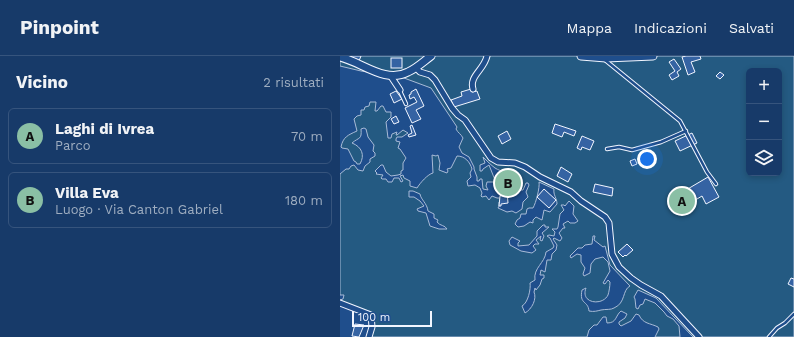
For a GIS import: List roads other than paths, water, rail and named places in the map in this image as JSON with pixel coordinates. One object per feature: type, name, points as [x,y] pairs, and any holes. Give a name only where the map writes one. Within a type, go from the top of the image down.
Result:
[{"type":"main road","points":[[340,57],[380,73],[390,75],[407,73],[431,56]]},
{"type":"main road","points":[[581,56],[601,58],[653,56]]},
{"type":"street","points":[[473,89],[473,81],[475,76],[485,65],[487,56]]},
{"type":"street","points":[[416,68],[430,75],[435,80],[452,108],[468,124],[491,158],[498,162],[515,163],[525,167],[540,177],[571,192],[605,218],[609,223],[612,254],[619,267],[631,278],[661,296],[699,337]]},
{"type":"street","points":[[390,75],[400,90]]},
{"type":"street","points":[[340,303],[371,315],[372,326],[369,337]]},
{"type":"lane","points":[[601,58],[680,121],[707,172],[716,184]]},
{"type":"lane","points":[[400,90],[406,104]]},
{"type":"lane","points":[[607,149],[619,147],[632,150],[661,142],[686,131]]},
{"type":"lane","points":[[769,337],[776,328],[785,323],[794,314]]},
{"type":"place","name":"Villa Eva","points":[[508,183]]},
{"type":"place","name":"Laghi di Ivrea","points":[[682,201]]}]
